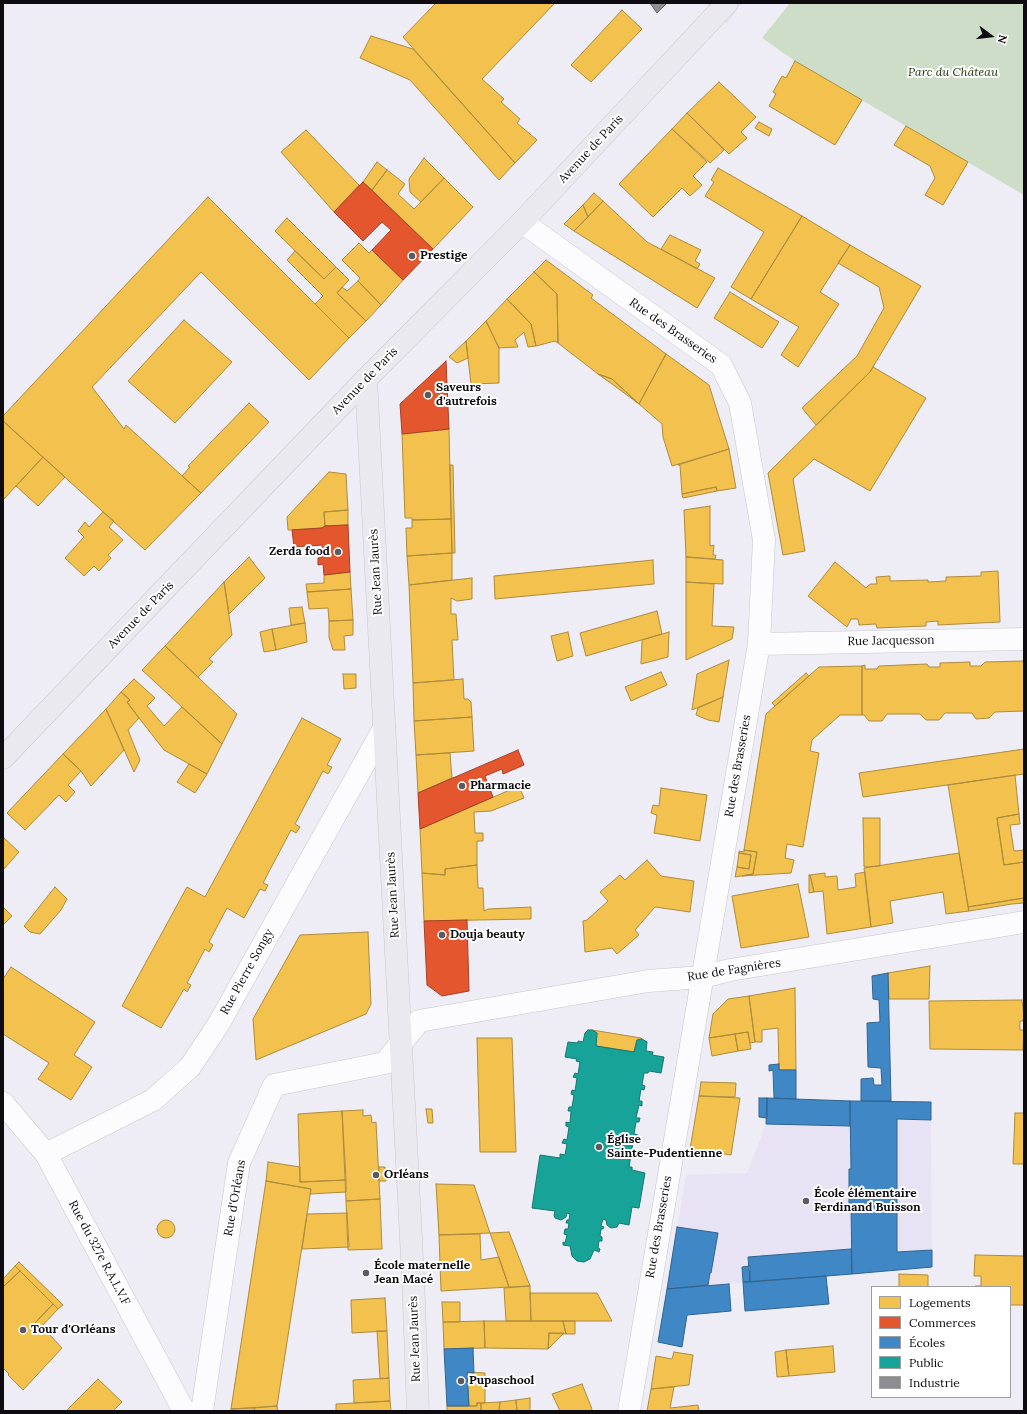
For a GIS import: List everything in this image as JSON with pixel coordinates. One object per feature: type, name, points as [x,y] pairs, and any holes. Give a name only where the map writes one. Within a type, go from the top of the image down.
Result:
[{"type":"main road","name":"Avenue de Paris","points":[[3,758],[366,379],[522,222],[727,3]]},
{"type":"main road","name":"Rue Jean Jaurès","points":[[366,379],[413,1277],[418,1411]]},
{"type":"street","name":"Rue des Brasseries","points":[[522,222],[721,365],[740,402],[764,540],[759,644],[628,1411]]},
{"type":"street","name":"Rue Jacquesson","points":[[759,644],[1024,639]]},
{"type":"street","name":"Rue Pierre Songy","points":[[46,1154],[152,1100],[190,1068],[218,1025],[384,728]]},
{"type":"street","name":"Rue de Fagnières","points":[[420,1021],[648,981],[702,977],[730,970],[1024,922]]},
{"type":"street","name":"Rue d'Orléans","points":[[202,1411],[239,1163],[274,1085],[386,1063],[420,1021]]},
{"type":"street","name":"Rue du 327e R.A.L.V.F","points":[[3,1102],[46,1154],[184,1411]]},
{"type":"shaded area","points":[[705,3],[742,3],[727,24]]},
{"type":"shaded area","name":"École élémentaire Ferdinand Buisson","points":[[767,1098],[931,1102],[932,1267],[667,1289],[686,1175],[747,1173],[766,1124]]},
{"type":"green space","name":"Parc du Château","points":[[790,3],[1024,3],[1024,195],[795,61],[762,38]]},
{"type":"building: Logements","points":[[436,3],[555,3],[482,79],[504,99],[501,102],[520,119],[517,123],[537,140],[515,163],[403,37]]},
{"type":"building: Logements","points":[[622,10],[642,29],[591,82],[571,65]]},
{"type":"building: Logements","points":[[371,36],[413,49],[515,163],[499,180],[410,80],[360,58]]},
{"type":"building: Logements","points":[[795,61],[862,100],[835,145],[769,106],[776,94],[773,92],[782,76],[786,78]]},
{"type":"building: Logements","points":[[719,82],[756,117],[741,132],[747,138],[729,154],[687,113]]},
{"type":"building: Logements","points":[[687,113],[724,150],[710,163],[672,129]]},
{"type":"building: Logements","points":[[759,122],[772,129],[769,136],[755,128]]},
{"type":"building: Logements","points":[[906,126],[968,162],[943,205],[925,195],[935,178],[930,166],[894,145]]},
{"type":"building: Logements","points":[[672,129],[707,162],[693,176],[702,185],[690,196],[682,188],[653,217],[619,184]]},
{"type":"building: Logements","points":[[306,130],[359,185],[334,212],[281,152]]},
{"type":"building: Logements","points":[[424,158],[444,178],[421,202],[410,192],[409,179]]},
{"type":"building: Logements","points":[[377,162],[387,170],[372,190],[363,182]]},
{"type":"building: Logements","points":[[718,168],[802,216],[751,299],[731,287],[764,232],[705,196],[714,182],[711,180]]},
{"type":"building: Logements","points":[[387,170],[405,184],[398,194],[414,209],[444,178],[473,207],[433,249],[372,190]]},
{"type":"building: Logements","points":[[594,193],[603,201],[588,217],[583,205]]},
{"type":"building: Logements","points":[[208,197],[349,338],[309,380],[201,272],[92,387],[124,429],[126,425],[201,493],[145,550],[3,421],[3,416]]},
{"type":"building: Logements","points":[[603,201],[647,242],[715,278],[697,308],[574,231]]},
{"type":"building: Logements","points":[[583,205],[588,217],[574,231],[564,224]]},
{"type":"building: Logements","points":[[802,216],[850,245],[820,292],[839,304],[798,367],[781,355],[799,327],[751,299]]},
{"type":"building: Logements","points":[[287,218],[336,267],[324,279],[275,231]]},
{"type":"building: Logements","points":[[670,235],[701,250],[695,261],[700,264],[697,269],[661,249]]},
{"type":"building: Logements","points":[[359,243],[369,253],[372,250],[403,280],[381,305],[358,281],[360,278],[342,260]]},
{"type":"building: Logements","points":[[850,245],[921,286],[870,372],[816,425],[802,408],[857,356],[884,308],[879,287],[838,263]]},
{"type":"building: Logements","points":[[295,251],[324,279],[336,267],[349,280],[337,293],[366,321],[349,338],[315,304],[323,296],[287,260]]},
{"type":"building: Logements","points":[[546,260],[593,295],[591,298],[666,354],[639,404],[612,379],[598,374],[558,343],[557,294],[534,272]]},
{"type":"building: Logements","points":[[534,272],[557,294],[558,343],[555,341],[536,346],[531,324],[507,299]]},
{"type":"building: Logements","points":[[358,281],[381,305],[366,321],[337,293],[342,287],[347,291]]},
{"type":"building: Logements","points":[[730,292],[779,322],[762,348],[714,318]]},
{"type":"building: Logements","points":[[507,299],[531,324],[536,346],[528,347],[524,332],[515,340],[518,347],[499,348],[486,321]]},
{"type":"building: Logements","points":[[184,320],[232,362],[175,423],[128,381]]},
{"type":"building: Logements","points":[[486,321],[499,348],[499,383],[471,384],[466,341]]},
{"type":"building: Logements","points":[[466,341],[468,358],[457,363],[449,357]]},
{"type":"building: Logements","points":[[666,354],[709,385],[729,449],[672,466],[663,437],[662,424],[639,404]]},
{"type":"building: Logements","points":[[873,367],[926,398],[870,491],[814,459],[793,479],[805,551],[783,555],[768,473],[870,372]]},
{"type":"building: Logements","points":[[598,374],[612,379],[639,404],[612,384]]},
{"type":"building: Logements","points":[[249,403],[269,422],[201,493],[182,476],[190,467],[188,466]]},
{"type":"building: Logements","points":[[3,421],[43,457],[3,500]]},
{"type":"building: Logements","points":[[449,429],[451,519],[412,520],[412,518],[405,518],[402,434]]},
{"type":"building: Logements","points":[[729,449],[736,488],[717,491],[716,487],[682,494],[680,465],[678,465]]},
{"type":"building: Logements","points":[[43,457],[65,477],[38,506],[16,486]]},
{"type":"building: Logements","points":[[450,465],[453,465],[455,553],[452,553]]},
{"type":"building: Logements","points":[[329,472],[346,474],[348,510],[324,512],[325,526],[322,528],[288,530],[287,517]]},
{"type":"building: Logements","points":[[716,487],[717,491],[683,498],[682,494]]},
{"type":"building: Logements","points":[[710,506],[710,546],[714,545],[713,555],[716,555],[715,559],[686,557],[684,510]]},
{"type":"building: Logements","points":[[348,510],[348,525],[325,526],[324,512]]},
{"type":"building: Logements","points":[[103,512],[114,521],[109,527],[123,540],[108,555],[111,558],[99,571],[94,566],[84,576],[65,558],[84,537],[78,531],[85,522],[89,527]]},
{"type":"building: Logements","points":[[451,519],[452,553],[407,556],[406,528],[412,528],[412,520]]},
{"type":"building: Logements","points":[[452,553],[452,580],[409,585],[407,556]]},
{"type":"building: Logements","points":[[249,557],[265,578],[229,614],[224,582]]},
{"type":"building: Logements","points":[[686,557],[723,560],[723,584],[686,582]]},
{"type":"building: Logements","points":[[653,560],[654,584],[495,599],[494,576]]},
{"type":"building: Logements","points":[[835,562],[866,588],[870,584],[877,584],[876,577],[890,576],[890,581],[928,580],[928,582],[946,581],[946,577],[981,576],[981,572],[998,571],[1000,622],[938,625],[938,621],[926,622],[926,626],[877,628],[876,624],[859,625],[858,619],[851,619],[847,627],[808,596]]},
{"type":"building: Logements","points":[[350,572],[351,589],[307,592],[306,584],[324,583],[324,575]]},
{"type":"building: Logements","points":[[472,578],[472,599],[457,601],[451,598],[451,614],[456,614],[458,640],[452,640],[454,680],[413,683],[409,585]]},
{"type":"building: Logements","points":[[224,582],[232,635],[209,659],[213,662],[198,677],[165,646]]},
{"type":"building: Logements","points":[[686,582],[714,584],[712,626],[734,627],[732,639],[686,660]]},
{"type":"building: Logements","points":[[351,589],[353,620],[329,621],[328,608],[309,609],[307,592]]},
{"type":"building: Logements","points":[[302,607],[305,623],[291,625],[289,608]]},
{"type":"building: Logements","points":[[657,611],[662,634],[586,656],[580,633]]},
{"type":"building: Logements","points":[[353,620],[353,635],[344,636],[345,650],[333,650],[329,637],[329,621]]},
{"type":"building: Logements","points":[[305,623],[307,642],[276,650],[272,629]]},
{"type":"building: Logements","points":[[272,629],[276,650],[264,652],[260,632]]},
{"type":"building: Logements","points":[[568,632],[573,656],[557,661],[551,636]]},
{"type":"building: Logements","points":[[669,632],[668,657],[641,664],[642,640]]},
{"type":"building: Logements","points":[[165,646],[237,714],[222,744],[142,670]]},
{"type":"building: Logements","points":[[729,660],[723,697],[692,710],[697,674]]},
{"type":"building: Logements","points":[[1024,661],[1024,711],[995,712],[989,718],[976,719],[972,713],[945,713],[939,720],[926,720],[920,714],[887,714],[882,721],[869,721],[864,715],[862,715],[862,666],[865,665],[865,669],[877,669],[879,666],[927,664],[929,667],[940,667],[940,663],[970,662],[970,666],[981,666],[985,662]]},
{"type":"building: Logements","points":[[862,666],[862,715],[840,715],[812,740],[810,751],[819,753],[803,847],[787,844],[785,858],[794,860],[791,873],[742,876],[753,874],[757,852],[744,850],[766,714],[819,667]]},
{"type":"building: Logements","points":[[661,672],[667,685],[631,701],[625,687]]},
{"type":"building: Logements","points":[[806,673],[809,676],[775,706],[772,703]]},
{"type":"building: Logements","points":[[343,674],[356,674],[356,688],[344,689]]},
{"type":"building: Logements","points":[[134,679],[155,698],[147,706],[164,726],[182,707],[222,744],[207,774],[164,750],[139,718],[127,702],[130,700],[121,692]]},
{"type":"building: Logements","points":[[463,679],[464,699],[468,699],[471,702],[472,717],[414,721],[413,683]]},
{"type":"building: Logements","points":[[121,692],[130,700],[127,702],[139,718],[128,730],[140,760],[134,772],[106,709]]},
{"type":"building: Logements","points":[[723,697],[719,722],[708,720],[696,715],[698,708]]},
{"type":"building: Logements","points":[[106,709],[124,750],[91,786],[81,771],[63,754]]},
{"type":"building: Logements","points":[[472,717],[474,751],[416,755],[414,721]]},
{"type":"building: Logements","points":[[302,718],[341,739],[327,765],[332,767],[328,774],[323,771],[295,824],[300,827],[296,833],[291,830],[263,883],[268,885],[265,891],[260,889],[244,918],[227,908],[209,942],[213,945],[209,952],[205,949],[187,983],[191,985],[187,992],[184,989],[161,1028],[122,1006],[187,887],[205,897]]},
{"type":"building: Logements","points":[[1024,749],[1024,774],[863,797],[859,773]]},
{"type":"building: Logements","points":[[450,753],[452,778],[418,793],[416,755]]},
{"type":"building: Logements","points":[[63,754],[81,771],[68,785],[75,792],[66,802],[59,795],[25,830],[7,813]]},
{"type":"building: Logements","points":[[189,764],[207,774],[195,793],[177,782]]},
{"type":"building: Logements","points":[[1015,775],[1019,814],[997,818],[1004,865],[1024,862],[1024,898],[968,907],[948,785]]},
{"type":"building: Logements","points":[[519,786],[524,798],[491,811],[474,812],[475,833],[483,833],[483,841],[477,841],[477,865],[445,869],[445,875],[422,873],[420,829]]},
{"type":"building: Logements","points":[[661,788],[707,795],[700,841],[654,833],[657,815],[651,813],[653,805],[659,806]]},
{"type":"building: Logements","points":[[1019,814],[1020,824],[1010,825],[1014,851],[1024,850],[1024,862],[1004,865],[997,818]]},
{"type":"building: Logements","points":[[863,818],[880,818],[880,866],[864,867]]},
{"type":"building: Logements","points":[[3,837],[19,852],[3,870]]},
{"type":"building: Logements","points":[[744,850],[757,852],[753,874],[735,877],[737,867],[749,869],[751,855],[739,853],[739,851],[744,852]]},
{"type":"building: Logements","points":[[739,853],[751,855],[749,869],[737,867]]},
{"type":"building: Logements","points":[[959,853],[969,911],[946,914],[943,892],[890,901],[893,923],[871,927],[864,868]]},
{"type":"building: Logements","points":[[647,860],[661,876],[694,881],[690,912],[655,907],[635,930],[639,935],[617,954],[612,948],[585,952],[583,921],[587,920],[608,901],[600,892],[620,875],[625,880]]},
{"type":"building: Logements","points":[[477,865],[478,888],[483,888],[484,911],[488,909],[531,907],[531,919],[424,921],[422,873],[445,875],[445,869]]},
{"type":"building: Logements","points":[[865,872],[871,927],[827,934],[823,891],[814,892],[810,875],[825,873],[825,877],[837,876],[838,890],[856,887],[855,874]]},
{"type":"building: Logements","points":[[809,875],[814,892],[809,893]]},
{"type":"building: Logements","points":[[798,884],[809,937],[741,948],[732,896]]},
{"type":"building: Logements","points":[[55,887],[67,899],[61,910],[40,934],[30,932],[24,926]]},
{"type":"building: Logements","points":[[1024,898],[1024,903],[969,911],[968,907]]},
{"type":"building: Logements","points":[[3,907],[12,916],[3,925]]},
{"type":"building: Logements","points":[[368,932],[371,1004],[366,1014],[256,1060],[253,1019],[300,935]]},
{"type":"building: Logements","points":[[930,966],[929,999],[889,999],[888,973]]},
{"type":"building: Logements","points":[[11,967],[95,1022],[74,1055],[92,1067],[71,1100],[38,1079],[49,1063],[3,1034],[3,979]]},
{"type":"building: Logements","points":[[795,988],[796,1070],[779,1070],[778,1028],[762,1030],[762,1042],[755,1042],[749,996]]},
{"type":"building: Logements","points":[[749,996],[755,1042],[750,1043],[748,1032],[709,1038],[713,1014],[728,999]]},
{"type":"building: Logements","points":[[1022,1000],[1024,1016],[1023,1021],[1020,1021],[1020,1030],[1024,1030],[1023,1050],[930,1049],[929,1001]]},
{"type":"building: Logements","points":[[592,1030],[642,1039],[637,1040],[634,1052],[596,1046],[597,1033]]},
{"type":"building: Logements","points":[[748,1032],[751,1049],[738,1051],[735,1034]]},
{"type":"building: Logements","points":[[735,1034],[738,1051],[712,1056],[709,1038]]},
{"type":"building: Logements","points":[[477,1038],[512,1038],[516,1152],[480,1152]]},
{"type":"building: Logements","points":[[701,1082],[736,1083],[735,1097],[699,1096]]},
{"type":"building: Logements","points":[[699,1096],[740,1098],[731,1155],[690,1149]]},
{"type":"building: Logements","points":[[426,1109],[432,1109],[433,1123],[428,1123]]},
{"type":"building: Logements","points":[[363,1110],[363,1116],[371,1115],[372,1123],[376,1122],[380,1199],[346,1201],[342,1111]]},
{"type":"building: Logements","points":[[342,1111],[346,1180],[300,1182],[298,1114]]},
{"type":"building: Logements","points":[[1015,1113],[1024,1113],[1024,1164],[1013,1164]]},
{"type":"building: Logements","points":[[268,1162],[300,1167],[300,1182],[346,1180],[346,1192],[310,1194],[311,1189],[266,1181]]},
{"type":"building: Logements","points":[[379,1167],[385,1167],[386,1181],[379,1181]]},
{"type":"building: Logements","points":[[266,1181],[311,1189],[277,1406],[231,1409]]},
{"type":"building: Logements","points":[[436,1184],[474,1185],[490,1233],[439,1235]]},
{"type":"building: Logements","points":[[380,1199],[382,1249],[348,1250],[346,1201]]},
{"type":"building: Logements","points":[[347,1213],[349,1247],[302,1249],[307,1214]]},
{"type":"building: Logements","points":[[162,1220],[170,1220],[175,1225],[173,1236],[170,1238],[162,1238],[157,1233],[157,1225]]},
{"type":"building: Logements","points":[[509,1232],[530,1286],[509,1287],[490,1233]]},
{"type":"building: Logements","points":[[480,1234],[481,1260],[499,1257],[509,1287],[441,1291],[439,1235]]},
{"type":"building: Logements","points":[[975,1255],[1024,1256],[1024,1305],[1011,1305],[1011,1286],[981,1286],[981,1276],[974,1276]]},
{"type":"building: Logements","points":[[19,1262],[63,1305],[58,1309],[15,1266]]},
{"type":"building: Logements","points":[[15,1266],[20,1271],[3,1287],[3,1279]]},
{"type":"building: Logements","name":"Tour d'Orléans","points":[[20,1271],[53,1304],[35,1323],[46,1334],[48,1333],[62,1348],[23,1390],[3,1368],[3,1287]]},
{"type":"building: Logements","points":[[899,1274],[928,1275],[928,1286],[899,1286]]},
{"type":"building: Logements","points":[[530,1286],[531,1321],[506,1321],[504,1288]]},
{"type":"building: Logements","points":[[530,1293],[597,1293],[612,1321],[531,1321]]},
{"type":"building: Logements","points":[[385,1298],[387,1331],[352,1333],[351,1300]]},
{"type":"building: Logements","points":[[442,1302],[460,1302],[460,1322],[443,1322]]},
{"type":"building: Logements","points":[[53,1304],[58,1309],[40,1328],[35,1323]]},
{"type":"building: Logements","points":[[484,1321],[563,1321],[566,1334],[549,1333],[548,1349],[485,1348]]},
{"type":"building: Logements","points":[[484,1321],[485,1348],[444,1349],[443,1322]]},
{"type":"building: Logements","points":[[563,1321],[575,1321],[575,1334],[566,1334]]},
{"type":"building: Logements","points":[[377,1331],[387,1331],[389,1378],[380,1379]]},
{"type":"building: Logements","points":[[549,1333],[564,1333],[548,1349]]},
{"type":"building: Logements","points":[[833,1346],[835,1372],[789,1376],[786,1350]]},
{"type":"building: Logements","points":[[786,1350],[789,1376],[777,1377],[775,1352]]},
{"type":"building: Logements","points":[[674,1352],[693,1355],[689,1385],[651,1389],[656,1356],[672,1359]]},
{"type":"building: Logements","points":[[467,1372],[485,1373],[485,1403],[477,1403],[477,1406],[469,1406]]},
{"type":"building: Logements","points":[[389,1378],[390,1401],[354,1403],[353,1380]]},
{"type":"building: Logements","points":[[98,1379],[122,1402],[113,1411],[66,1411]]},
{"type":"building: Logements","points":[[582,1384],[592,1409],[591,1411],[560,1411],[552,1394]]},
{"type":"building: Logements","points":[[674,1387],[670,1408],[698,1405],[699,1411],[647,1411],[651,1389]]},
{"type":"building: Logements","points":[[530,1398],[530,1411],[517,1411],[516,1400]]},
{"type":"building: Logements","points":[[516,1400],[517,1411],[499,1411],[500,1402]]},
{"type":"building: Logements","points":[[390,1401],[391,1411],[336,1411],[336,1404]]},
{"type":"building: Logements","points":[[500,1402],[499,1411],[481,1411],[481,1403]]},
{"type":"building: Logements","points":[[477,1403],[481,1403],[481,1411],[447,1411],[447,1406],[477,1406]]},
{"type":"building: Logements","points":[[277,1406],[278,1411],[255,1411],[254,1408]]},
{"type":"building: Logements","points":[[254,1408],[255,1411],[231,1411],[231,1409]]},
{"type":"building: Commerces","points":[[363,182],[433,249],[403,280],[372,250],[391,230],[382,222],[363,241],[334,212]]},
{"type":"building: Commerces","name":"Saveurs d'autrefois","points":[[446,361],[449,429],[402,434],[400,404]]},
{"type":"building: Commerces","points":[[348,525],[350,572],[324,575],[323,564],[318,565],[318,558],[323,557],[322,545],[294,547],[292,530]]},
{"type":"building: Commerces","name":"Pharmacie","points":[[518,750],[524,765],[503,774],[502,769],[485,776],[493,797],[420,829],[418,793]]},
{"type":"building: Commerces","points":[[467,920],[469,991],[442,996],[427,985],[424,921]]},
{"type":"building: Écoles","points":[[888,973],[891,1101],[861,1101],[861,1079],[873,1078],[874,1085],[882,1085],[881,1068],[868,1067],[867,1023],[880,1022],[879,1000],[873,999],[872,976]]},
{"type":"building: Écoles","points":[[779,1064],[779,1070],[796,1070],[796,1099],[774,1098],[773,1070],[769,1071],[769,1065]]},
{"type":"building: Écoles","points":[[759,1098],[767,1098],[767,1118],[759,1117]]},
{"type":"building: Écoles","points":[[767,1098],[850,1101],[850,1126],[766,1124]]},
{"type":"building: Écoles","points":[[850,1101],[931,1102],[931,1120],[897,1119],[897,1252],[932,1250],[932,1267],[852,1274],[851,1205],[849,1205],[849,1169],[851,1169]]},
{"type":"building: Écoles","points":[[677,1227],[718,1233],[708,1285],[667,1289]]},
{"type":"building: Écoles","points":[[851,1249],[852,1274],[750,1282],[748,1257]]},
{"type":"building: Écoles","points":[[750,1266],[750,1282],[743,1282],[742,1267]]},
{"type":"building: Écoles","points":[[826,1276],[829,1304],[745,1311],[743,1282]]},
{"type":"building: Écoles","points":[[729,1284],[731,1311],[687,1315],[682,1347],[658,1342],[667,1289]]},
{"type":"building: Écoles","points":[[473,1348],[474,1373],[467,1372],[469,1406],[447,1406],[444,1349]]},
{"type":"building: Public","name":"Église Sainte-Pudentienne","points":[[588,1030],[592,1030],[597,1033],[596,1046],[634,1052],[637,1040],[642,1039],[647,1042],[646,1051],[653,1052],[652,1055],[664,1057],[661,1073],[649,1071],[648,1073],[644,1073],[642,1085],[645,1086],[644,1090],[641,1089],[639,1101],[642,1101],[642,1106],[639,1105],[636,1118],[640,1118],[639,1122],[636,1122],[634,1134],[638,1135],[637,1139],[633,1138],[632,1150],[635,1151],[634,1156],[631,1155],[629,1167],[632,1167],[632,1170],[645,1173],[639,1208],[632,1207],[629,1225],[619,1223],[617,1227],[611,1228],[607,1225],[606,1220],[603,1219],[601,1226],[604,1227],[601,1229],[600,1236],[602,1237],[602,1241],[599,1241],[599,1252],[594,1250],[590,1259],[584,1262],[577,1261],[572,1256],[570,1246],[563,1245],[567,1235],[564,1234],[565,1229],[568,1229],[569,1223],[566,1223],[567,1220],[569,1220],[570,1214],[567,1213],[566,1217],[561,1220],[555,1218],[555,1211],[532,1208],[540,1155],[560,1158],[560,1154],[565,1155],[567,1144],[562,1143],[564,1139],[567,1140],[569,1127],[566,1126],[566,1122],[570,1123],[571,1111],[568,1111],[569,1107],[572,1107],[574,1095],[571,1094],[572,1090],[575,1091],[577,1078],[573,1077],[575,1073],[578,1074],[580,1062],[576,1061],[577,1059],[565,1057],[568,1042],[583,1042],[585,1033]]},
{"type":"building: Industrie","points":[[650,3],[667,3],[657,13]]},
{"type":"place","name":"Prestige","points":[[412,256]]},
{"type":"place","name":"Saveurs d'autrefois","points":[[428,395]]},
{"type":"place","name":"Zerda food","points":[[338,552]]},
{"type":"place","name":"Pharmacie","points":[[462,786]]},
{"type":"place","name":"Douja beauty","points":[[442,935]]},
{"type":"place","name":"Église Sainte-Pudentienne","points":[[599,1147]]},
{"type":"place","name":"Orléans","points":[[376,1175]]},
{"type":"place","name":"École élémentaire Ferdinand Buisson","points":[[806,1201]]},
{"type":"place","name":"École maternelle Jean Macé","points":[[366,1273]]},
{"type":"place","name":"Tour d'Orléans","points":[[23,1330]]},
{"type":"place","name":"Pupaschool","points":[[461,1381]]}]
